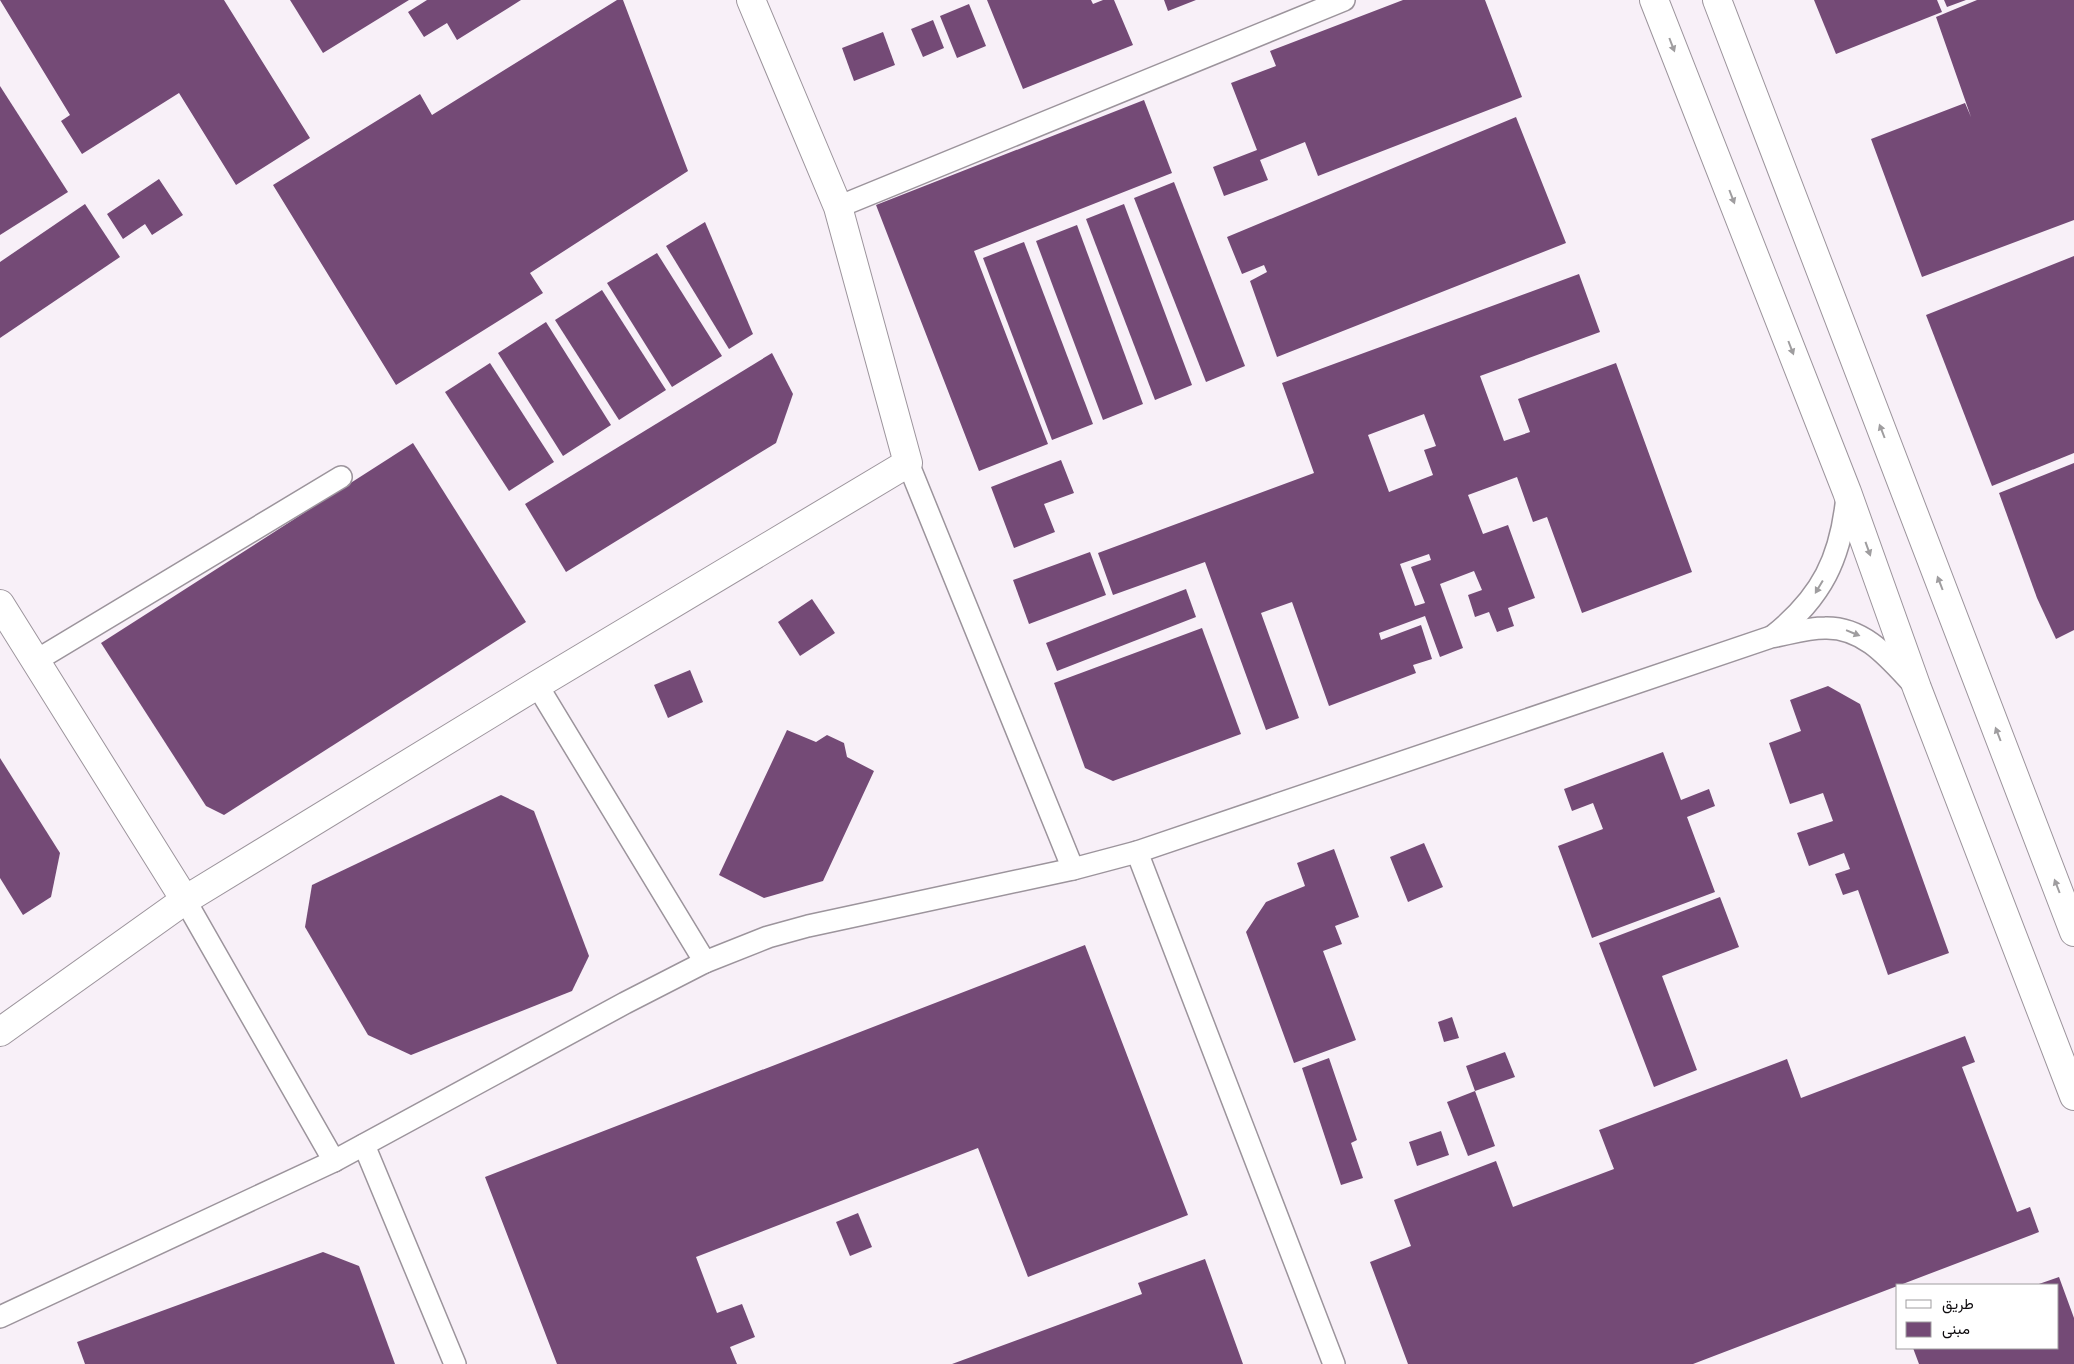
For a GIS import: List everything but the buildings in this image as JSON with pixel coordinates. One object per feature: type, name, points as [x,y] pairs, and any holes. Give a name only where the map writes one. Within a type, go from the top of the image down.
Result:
[{"type":"main road","points":[[0,1032],[185,900],[537,685],[908,463],[838,207],[751,0]]},
{"type":"main road","points":[[1654,0],[1847,492],[1917,688],[2074,1096]]},
{"type":"main road","points":[[1717,0],[2074,932]]},
{"type":"main road","points":[[0,604],[185,900]]},
{"type":"lane","points":[[838,207],[1344,0]]},
{"type":"lane","points":[[908,463],[1072,869]]},
{"type":"lane","points":[[36,660],[341,477]]},
{"type":"lane","points":[[1770,637],[1794,619],[1817,592],[1834,560],[1844,526],[1847,492]]},
{"type":"lane","points":[[0,1317],[334,1161],[705,962],[768,937],[808,926],[1072,869],[1137,852],[1770,637],[1824,628],[1846,630],[1866,639],[1884,653],[1917,688]]},
{"type":"lane","points":[[537,685],[705,962]]},
{"type":"lane","points":[[1137,852],[1334,1364]]},
{"type":"lane","points":[[185,900],[334,1161]]},
{"type":"lane","points":[[364,1145],[455,1364]]}]
